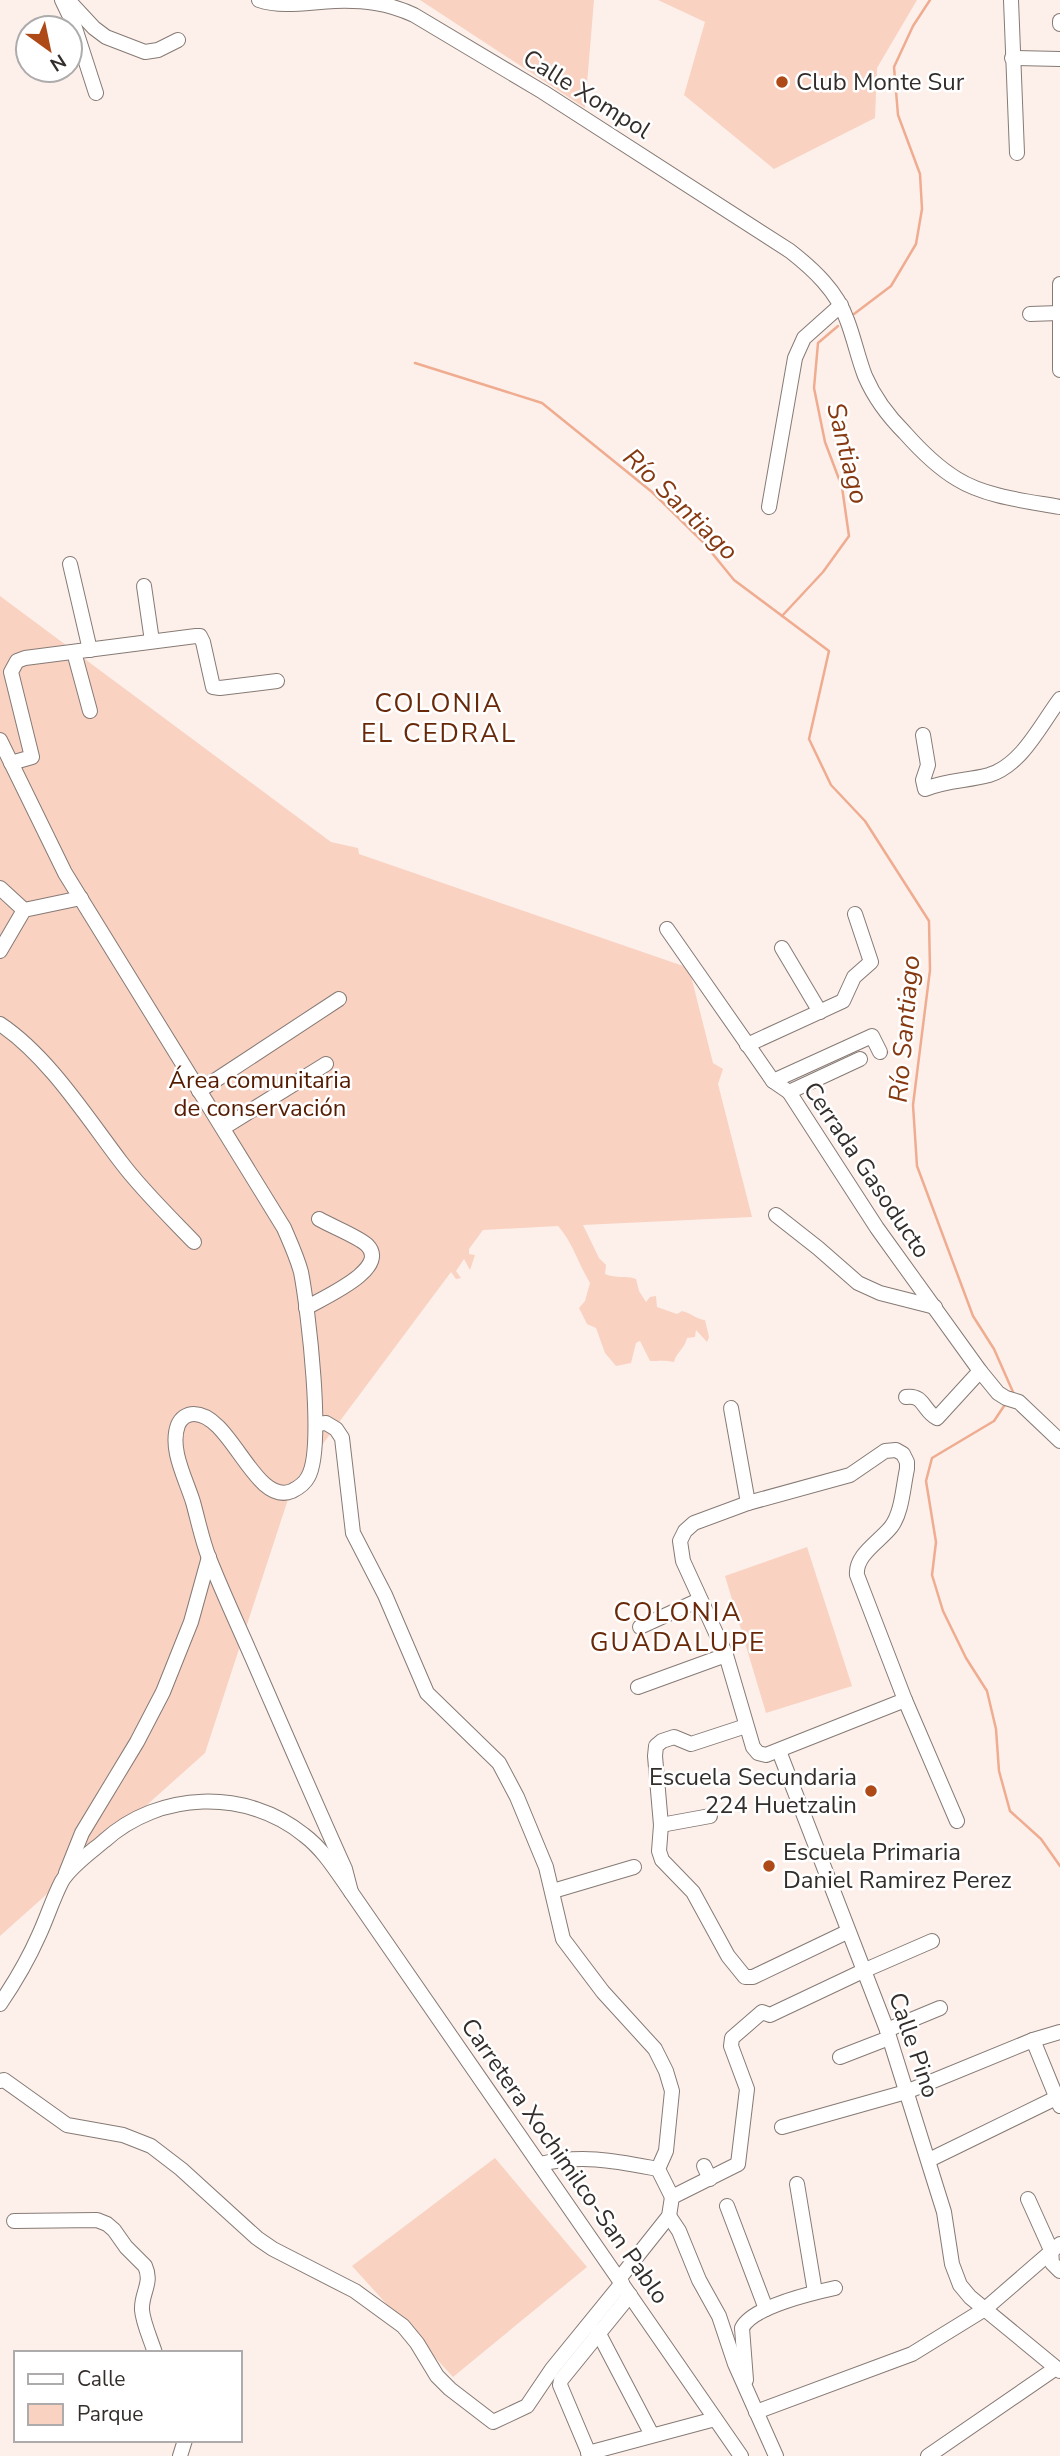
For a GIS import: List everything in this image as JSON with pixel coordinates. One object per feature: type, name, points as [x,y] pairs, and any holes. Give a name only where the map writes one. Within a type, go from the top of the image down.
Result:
[{"type":"street","points":[[62,0],[74,25],[96,93]]},
{"type":"street","points":[[68,0],[106,37],[145,52],[158,50],[178,40]]},
{"type":"street","name":"Calle Xompol","points":[[259,0],[296,4],[379,2],[414,15],[543,92],[808,265],[841,304],[861,367],[874,394],[924,454],[959,481],[981,489],[1060,507]]},
{"type":"street","points":[[1011,0],[1017,153]]},
{"type":"street","points":[[1012,58],[1060,59]]},
{"type":"street","points":[[1060,284],[1060,370]]},
{"type":"street","points":[[769,508],[795,358],[804,338],[841,304]]},
{"type":"street","points":[[1030,314],[1059,313]]},
{"type":"street","points":[[70,564],[90,650]]},
{"type":"street","points":[[144,586],[152,641]]},
{"type":"street","points":[[11,762],[32,757],[11,672],[17,661],[25,658],[200,636],[213,687],[277,681]]},
{"type":"street","points":[[74,652],[90,711]]},
{"type":"street","points":[[923,735],[928,765],[923,780],[925,789],[943,782],[991,775],[1024,750],[1060,699]]},
{"type":"street","points":[[0,740],[65,873],[284,1228],[300,1272],[306,1308],[316,1424],[309,1477],[295,1490],[276,1492],[265,1485],[218,1427],[206,1417],[189,1414],[183,1418],[175,1440],[178,1459],[209,1557],[345,1869],[351,1892]]},
{"type":"street","points":[[0,888],[24,910]]},
{"type":"street","points":[[0,951],[24,910],[81,898]]},
{"type":"street","points":[[747,1045],[842,1001],[854,977],[871,962],[855,914]]},
{"type":"street","name":"Cerrada Gasoducto","points":[[667,929],[773,1082],[789,1091],[877,1227],[980,1371],[998,1393],[1013,1400],[1060,1441]]},
{"type":"street","points":[[782,948],[820,1012]]},
{"type":"street","points":[[199,1091],[339,999]]},
{"type":"street","points":[[0,1024],[12,1032],[66,1088],[123,1165],[194,1242]]},
{"type":"street","points":[[773,1082],[872,1037],[880,1052]]},
{"type":"street","points":[[789,1091],[860,1059]]},
{"type":"street","points":[[223,1128],[326,1064]]},
{"type":"street","points":[[775,1215],[858,1283],[880,1293],[935,1307]]},
{"type":"street","points":[[306,1308],[355,1279],[365,1272],[372,1262],[373,1255],[366,1244],[319,1219]]},
{"type":"street","points":[[905,1397],[920,1398],[932,1416],[937,1418],[980,1371]]},
{"type":"street","points":[[731,1408],[748,1503]]},
{"type":"street","points":[[316,1424],[326,1423],[336,1429],[342,1438],[353,1534],[385,1595],[427,1693],[499,1763],[517,1797],[553,1891],[563,1939],[603,1992],[656,2049],[672,2091],[666,2151],[658,2169]]},
{"type":"street","points":[[905,1700],[779,1751],[765,1755],[758,1753],[753,1747],[746,1726],[726,1655],[683,1561],[680,1542],[685,1531],[694,1523],[748,1503],[850,1475],[885,1451],[896,1450],[903,1454],[907,1462],[900,1502],[892,1525],[856,1567],[857,1575],[905,1700],[957,1821]]},
{"type":"street","points":[[0,2004],[27,1960],[82,1833],[137,1742],[163,1692],[191,1622],[209,1557]]},
{"type":"street","points":[[640,1627],[699,1600]]},
{"type":"street","points":[[638,1687],[726,1655]]},
{"type":"street","points":[[746,1726],[691,1744],[674,1737],[656,1746],[661,1825],[659,1851],[662,1860],[692,1892],[728,1956],[745,1977],[753,1977],[848,1932]]},
{"type":"street","name":"Calle Pino","points":[[779,1751],[888,2034],[929,2160],[948,2228],[952,2264],[960,2285],[970,2297],[1058,2369]]},
{"type":"street","name":"Carretera Xochimilco-San Pablo","points":[[63,1880],[94,1849],[132,1819],[174,1804],[224,1803],[247,1806],[270,1814],[302,1833],[318,1847],[351,1892],[741,2456]]},
{"type":"street","points":[[661,1825],[710,1816]]},
{"type":"street","points":[[553,1891],[634,1867]]},
{"type":"street","points":[[673,2197],[707,2172],[731,2169],[740,2160],[747,2089],[731,2046],[732,2038],[762,2012],[771,2015],[863,1970],[932,1941]]},
{"type":"street","points":[[840,2057],[940,2008]]},
{"type":"street","points":[[782,2127],[906,2092],[1032,2040],[1060,2032]]},
{"type":"street","points":[[929,2160],[1058,2103],[1032,2040]]},
{"type":"street","points":[[2,2080],[67,2125],[123,2135],[151,2146],[265,2243],[355,2291],[403,2326],[437,2376],[494,2423],[527,2406],[552,2369],[624,2286]]},
{"type":"street","points":[[540,2164],[579,2158],[603,2158],[658,2169]]},
{"type":"street","points":[[658,2169],[673,2197],[669,2216],[598,2332],[561,2379],[560,2385],[589,2454],[715,2418]]},
{"type":"street","points":[[797,2184],[816,2292]]},
{"type":"street","points":[[1028,2199],[1055,2247],[1052,2263],[1060,2271]]},
{"type":"street","points":[[727,2206],[766,2309]]},
{"type":"street","points":[[669,2216],[679,2231],[699,2280],[719,2316],[747,2391],[776,2456]]},
{"type":"street","points":[[14,2221],[55,2222],[71,2219],[97,2220],[107,2224],[145,2266],[148,2274],[149,2281],[142,2309],[154,2351]]},
{"type":"street","points":[[756,2412],[912,2354],[985,2309],[1055,2247]]},
{"type":"street","points":[[747,2391],[742,2328],[746,2321],[766,2309],[835,2288]]},
{"type":"street","points":[[598,2332],[652,2435]]},
{"type":"street","points":[[928,2456],[1058,2369]]},
{"type":"green space","points":[[420,0],[594,0],[585,108]]},
{"type":"green space","name":"Club Monte Sur","points":[[658,0],[917,0],[877,68],[875,118],[774,169],[684,95],[705,22]]},
{"type":"green space","name":"Área comunitaria de conservación","points":[[0,596],[331,842],[358,848],[359,854],[689,968],[713,1063],[723,1069],[718,1084],[752,1217],[583,1225],[599,1258],[606,1265],[605,1274],[636,1279],[646,1302],[650,1297],[656,1296],[657,1307],[677,1314],[682,1311],[705,1320],[709,1337],[707,1342],[696,1330],[695,1337],[687,1338],[674,1362],[650,1361],[640,1341],[636,1343],[631,1363],[616,1366],[605,1353],[596,1328],[587,1324],[579,1308],[585,1301],[590,1283],[572,1246],[558,1226],[483,1230],[469,1249],[469,1254],[475,1255],[470,1270],[464,1259],[456,1271],[461,1278],[456,1279],[451,1272],[293,1484],[205,1753],[0,1936]]},
{"type":"green space","points":[[807,1547],[852,1686],[766,1713],[725,1576]]},
{"type":"green space","points":[[495,2158],[587,2267],[453,2377],[352,2266]]},
{"type":"waterway","name":"Santiago","points":[[854,314],[891,286],[916,244],[922,209],[920,174],[898,115],[894,67],[913,26],[930,0]]},
{"type":"waterway","name":"Santiago","points":[[782,616],[823,572],[849,536],[842,487],[825,442],[814,388],[818,343],[838,326]]},
{"type":"waterway","name":"Río Santiago","points":[[415,363],[542,403],[652,492],[703,542],[734,580],[829,651],[809,739],[831,785],[865,821],[929,921],[930,970],[913,1105],[917,1166],[973,1316],[994,1349],[1013,1392],[1011,1395]]},
{"type":"waterway","name":"Río Santiago","points":[[1006,1403],[994,1421],[932,1458],[926,1481],[936,1542],[932,1575],[943,1611],[966,1658],[987,1691],[996,1729],[999,1771],[1010,1811],[1041,1839],[1060,1866]]},
{"type":"place","name":"Club Monte Sur","points":[[782,82]]},
{"type":"place","name":"Escuela Secundaria 224 Huetzalin","points":[[871,1791]]},
{"type":"place","name":"Escuela Primaria Daniel Ramirez Perez","points":[[769,1866]]},
{"type":"district","name":"COLONIA EL CEDRAL","points":[[439,718]]},
{"type":"district","name":"COLONIA GUADALUPE","points":[[678,1627]]}]
